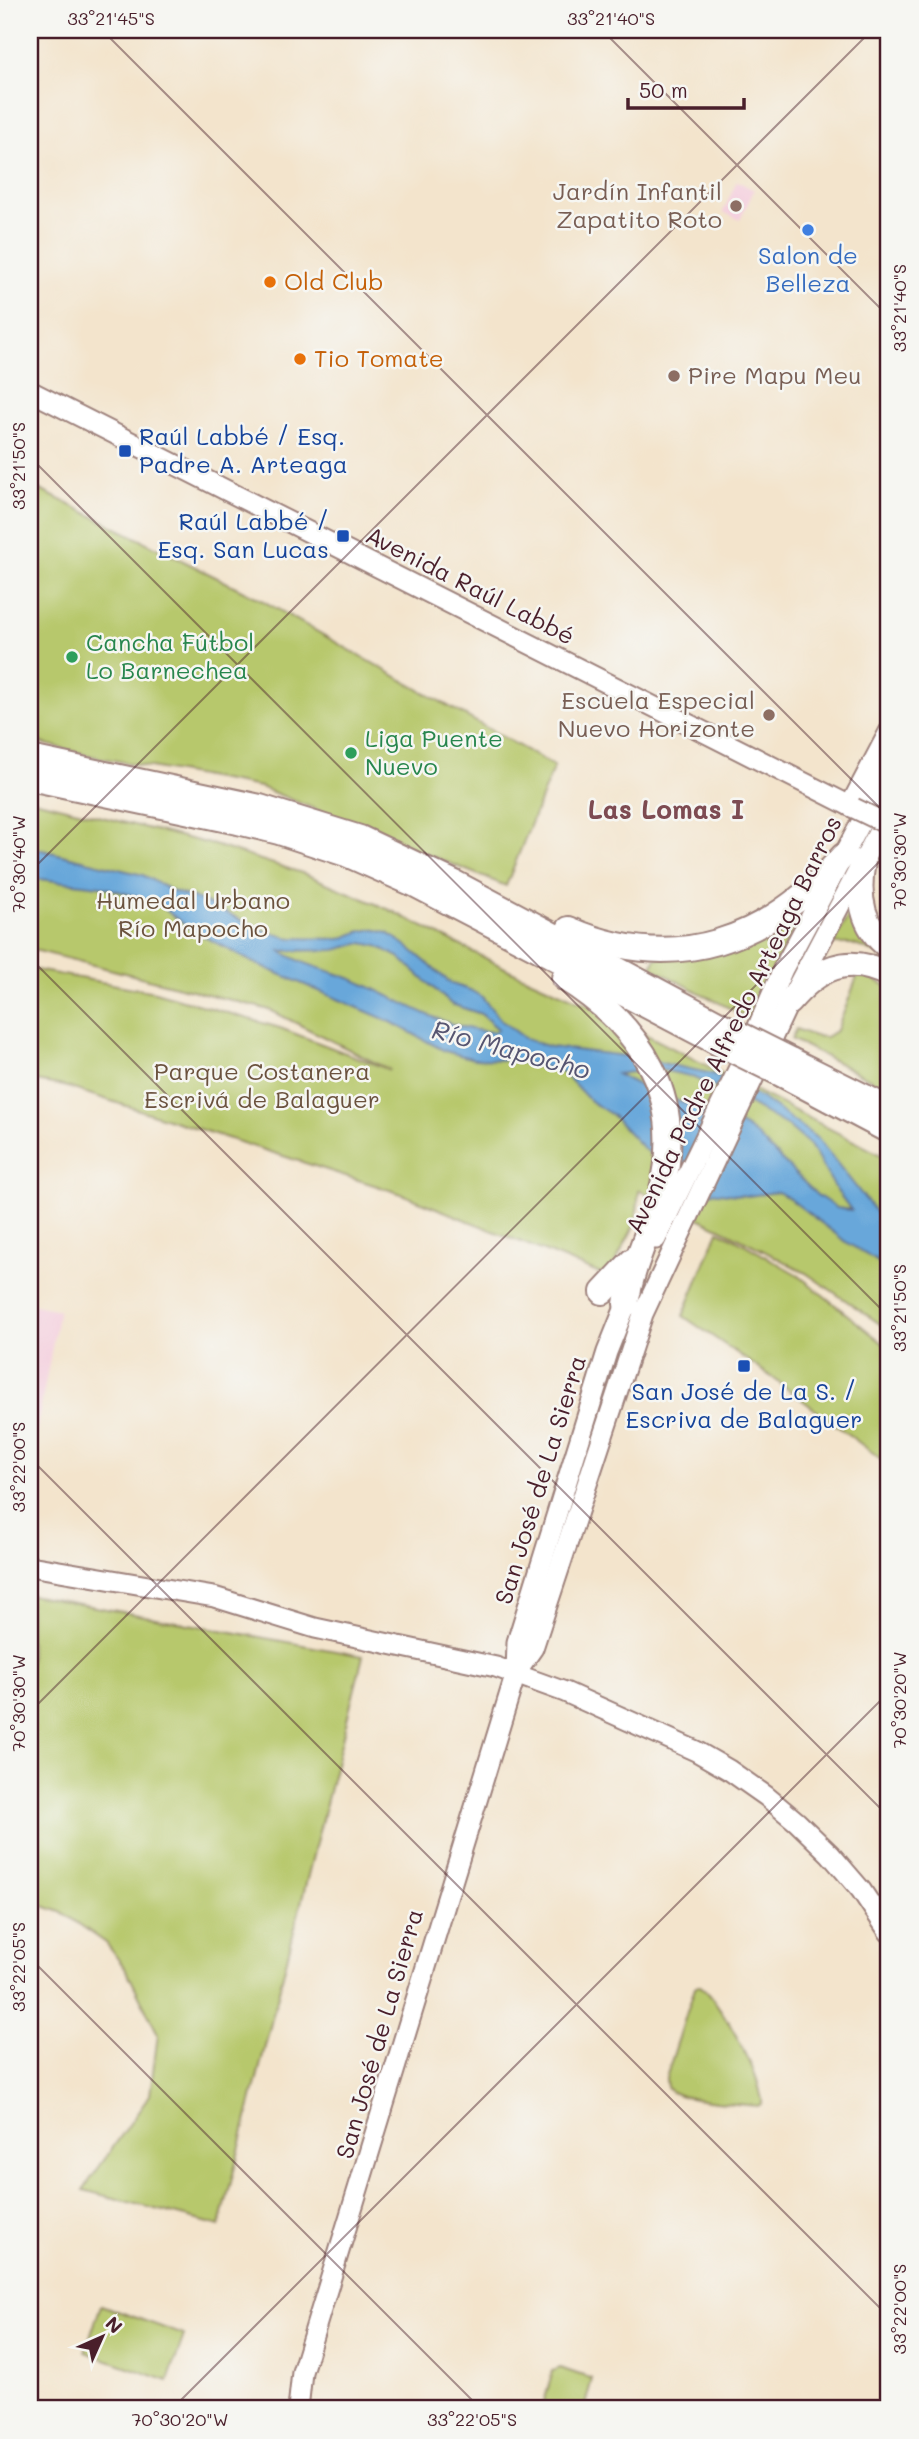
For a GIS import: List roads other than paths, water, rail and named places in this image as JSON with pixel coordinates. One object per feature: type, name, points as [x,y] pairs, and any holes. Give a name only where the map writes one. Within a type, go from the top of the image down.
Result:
[{"type":"highway","points":[[30,758],[228,799],[293,816],[387,849],[454,893],[787,1068],[889,1131]]},
{"type":"highway","points":[[30,778],[291,836],[607,943],[640,949],[677,950],[717,944],[755,929],[853,858],[866,918],[878,937],[889,947]]},
{"type":"highway","points":[[454,893],[530,956],[603,1004],[630,1032],[650,1062],[664,1105],[668,1141],[665,1174],[668,1217],[617,1280],[603,1292]]},
{"type":"highway","points":[[789,1002],[811,980],[826,970],[841,965],[860,965],[889,975]]},
{"type":"highway","points":[[787,1068],[889,1109]]},
{"type":"highway","points":[[634,1309],[638,1252]]},
{"type":"main road","name":"Avenida Raúl Labbé","points":[[30,391],[889,825]]},
{"type":"main road","name":"Avenida Padre Alfredo Arteaga Barros","points":[[852,807],[889,732]]},
{"type":"main road","name":"Avenida Padre Alfredo Arteaga Barros","points":[[743,1045],[789,1002],[889,770]]},
{"type":"main road","name":"Avenida Padre Alfredo Arteaga Barros","points":[[634,1309],[668,1217],[743,1045],[783,969],[853,858],[889,812]]},
{"type":"main road","name":"San José de La Sierra","points":[[298,2409],[302,2372],[516,1673],[517,1642],[607,1352],[634,1309]]},
{"type":"main road","points":[[30,1566],[214,1597],[303,1625],[516,1673],[565,1692],[696,1751],[749,1783],[797,1822],[830,1854],[861,1891],[889,1932]]},
{"type":"water","name":"Río Mapocho","points":[[30,847],[143,875],[172,891],[200,900],[260,929],[289,938],[341,939],[373,929],[388,933],[452,984],[482,997],[502,1021],[526,1039],[550,1047],[634,1057],[713,1074],[762,1098],[818,1139],[889,1229],[889,1269],[846,1242],[778,1192],[748,1196],[709,1192],[666,1167],[642,1147],[612,1115],[590,1101],[558,1070],[510,1060],[474,1059],[445,1051],[391,1022],[254,963],[190,929],[149,900],[100,886],[30,878]],"holes":[[[362,943],[377,946],[399,957],[451,1004],[481,1014],[498,1029],[494,1032],[457,1026],[281,951],[335,950]],[[657,1069],[690,1076],[736,1097],[788,1126],[810,1145],[851,1210],[837,1208],[817,1195],[745,1127],[724,1116],[656,1094],[617,1074]]]},
{"type":"place","name":"Jardín Infantil Zapatito Roto","points":[[736,206]]},
{"type":"place","name":"Salon de Belleza","points":[[808,230]]},
{"type":"place","name":"Old Club","points":[[270,282]]},
{"type":"place","name":"Tio Tomate","points":[[300,359]]},
{"type":"place","name":"Pire Mapu Meu","points":[[674,376]]},
{"type":"place","name":"Raúl Labbé / Esq. Padre A. Arteaga","points":[[125,451]]},
{"type":"place","name":"Raúl Labbé / Esq. San Lucas","points":[[343,536]]},
{"type":"place","name":"Cancha Fútbol Lo Barnechea","points":[[72,657]]},
{"type":"place","name":"Escuela Especial Nuevo Horizonte","points":[[769,715]]},
{"type":"place","name":"Liga Puente Nuevo","points":[[351,753]]},
{"type":"place","name":"San José de La S. / Escriva de Balaguer","points":[[744,1366]]},
{"type":"district","name":"Las Lomas I","points":[[666,810]]},
{"type":"park label","name":"Humedal Urbano Río Mapocho","points":[[193,915]]},
{"type":"park label","name":"Parque Costanera Escrivá de Balaguer","points":[[262,1086]]}]
